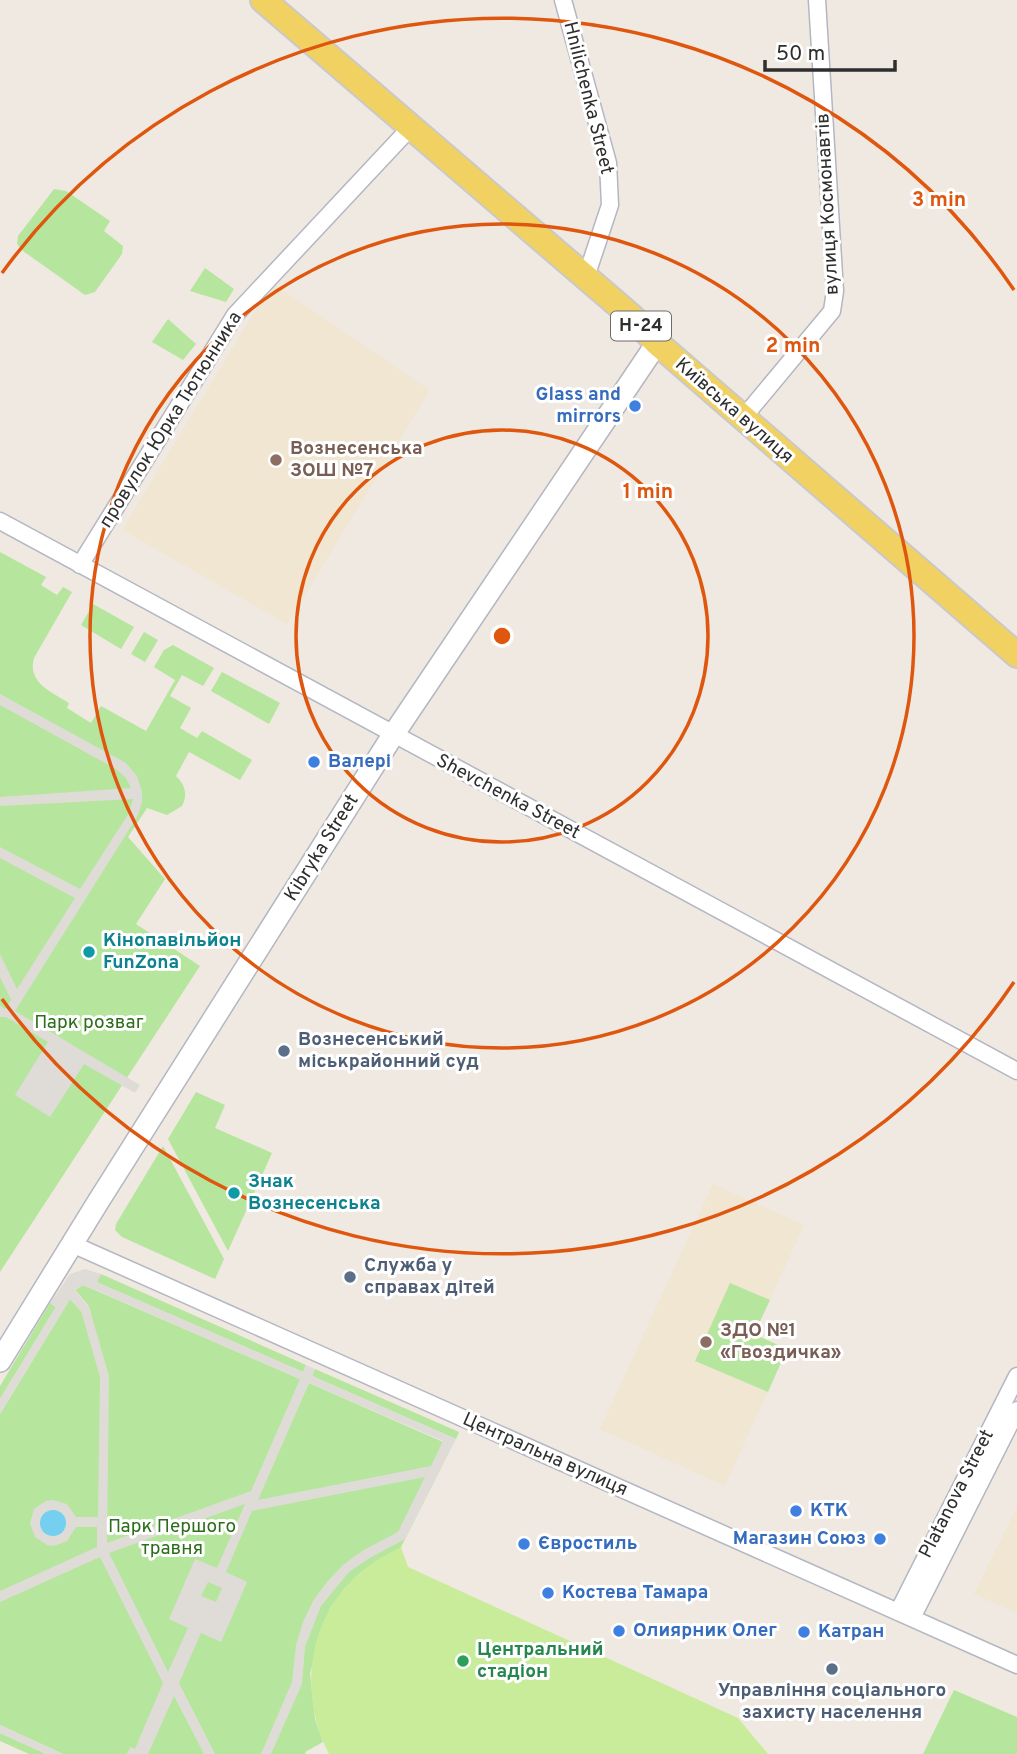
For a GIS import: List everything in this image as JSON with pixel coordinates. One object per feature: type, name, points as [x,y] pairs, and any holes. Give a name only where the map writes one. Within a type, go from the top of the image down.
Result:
[{"type":"main road","name":"Київська вулиця","points":[[263,0],[631,316],[657,343],[1017,655]]},
{"type":"main road","name":"Kibryka Street","points":[[0,1361],[393,735],[657,343]]},
{"type":"street","name":"Hnilichenka Street","points":[[564,0],[608,163],[610,205],[586,277]]},
{"type":"street","name":"вулиця Космонавтів","points":[[743,418],[832,311],[835,291],[817,0]]},
{"type":"street","name":"провулок Юрка Тютюнника","points":[[80,565],[234,314],[411,127]]},
{"type":"street","name":"Shevchenka Street","points":[[0,521],[1017,1071]]},
{"type":"street","name":"Центральна вулиця","points":[[72,1244],[1017,1665]]},
{"type":"street","name":"Platanova Street","points":[[905,1615],[1017,1376]]},
{"type":"street","name":"Platanova Street","points":[[905,1615],[1017,1410]]},
{"type":"shaded area","name":"Вознесенська ЗОШ №7","points":[[272,283],[430,390],[287,624],[122,530]]},
{"type":"shaded area","points":[[0,694],[126,763],[137,776],[142,792],[137,817],[15,1011],[140,1085],[135,1093],[84,1064],[50,1117],[15,1095],[48,1042],[6,1017],[0,1017],[0,1006],[5,1009],[11,1000],[0,977],[0,954],[17,989],[75,898],[0,858],[0,847],[80,889],[129,813],[133,799],[0,806],[0,797],[131,788],[126,778],[116,769],[0,705]]},
{"type":"shaded area","name":"ЗДО №1 «Гвоздичка»","points":[[713,1184],[804,1225],[754,1334],[787,1349],[725,1486],[600,1429]]},
{"type":"shaded area","points":[[85,1269],[101,1274],[97,1282],[303,1372],[306,1365],[315,1369],[312,1376],[456,1439],[405,1539],[349,1572],[321,1606],[305,1647],[302,1684],[271,1754],[261,1754],[292,1682],[296,1645],[313,1601],[343,1565],[362,1551],[398,1532],[425,1477],[252,1511],[226,1572],[247,1582],[221,1642],[201,1633],[179,1683],[215,1754],[204,1754],[174,1696],[148,1754],[127,1754],[130,1747],[135,1749],[163,1683],[100,1557],[0,1602],[0,1591],[97,1547],[97,1527],[76,1527],[67,1541],[54,1546],[35,1537],[30,1523],[34,1509],[53,1500],[67,1504],[76,1517],[98,1517],[100,1377],[81,1311],[70,1299],[0,1414],[0,1399],[56,1307],[50,1303],[70,1274]],"holes":[[[86,1286],[300,1379],[251,1491],[107,1543],[109,1376],[89,1307],[75,1291]],[[309,1383],[443,1441],[431,1466],[258,1500]],[[245,1504],[217,1568],[195,1559],[169,1619],[188,1628],[168,1672],[109,1553]],[[54,1510],[62,1513],[66,1521],[58,1535],[50,1535]],[[208,1582],[222,1588],[216,1602],[201,1596]]]},
{"type":"shaded area","points":[[1017,1507],[1017,1613],[974,1594]]},
{"type":"shaded area","points":[[0,1725],[63,1754],[46,1754],[0,1733]]},
{"type":"green space","points":[[54,189],[66,191],[110,221],[104,231],[123,246],[122,254],[95,292],[85,295],[17,244],[18,236]]},
{"type":"green space","points":[[205,268],[234,289],[226,302],[190,291]]},
{"type":"green space","points":[[168,319],[196,344],[183,360],[152,342]]},
{"type":"green space","name":"Парк розваг","points":[[0,552],[46,577],[41,585],[57,595],[63,587],[72,592],[34,658],[33,667],[42,686],[69,703],[67,708],[91,723],[101,706],[146,731],[175,680],[154,667],[164,650],[173,645],[214,668],[203,686],[182,675],[170,696],[191,708],[180,728],[197,738],[202,731],[252,760],[240,780],[189,752],[176,776],[185,790],[182,806],[167,815],[147,808],[128,837],[165,879],[136,924],[200,966],[0,1272]]},
{"type":"green space","points":[[93,604],[134,627],[121,649],[81,625]]},
{"type":"green space","points":[[144,632],[158,640],[145,662],[131,654]]},
{"type":"green space","points":[[222,672],[280,703],[269,724],[211,691]]},
{"type":"green space","points":[[196,1092],[225,1105],[215,1128],[272,1153],[228,1251],[168,1139]]},
{"type":"green space","points":[[163,1146],[224,1259],[215,1279],[122,1237],[115,1230],[116,1224]]},
{"type":"green space","points":[[101,1274],[306,1365],[303,1372],[96,1282]]},
{"type":"green space","points":[[730,1283],[770,1300],[754,1334],[787,1349],[768,1392],[695,1361]]},
{"type":"green space","name":"Парк Першого травня","points":[[83,1285],[300,1379],[299,1404],[309,1383],[443,1442],[442,1466],[401,1547],[360,1573],[330,1608],[310,1673],[315,1719],[323,1742],[305,1752],[306,1754],[63,1754],[0,1725],[0,1414],[70,1299],[81,1311],[91,1313],[88,1305],[75,1290]]},
{"type":"green space","points":[[50,1303],[56,1307],[0,1399],[0,1386]]},
{"type":"green space","points":[[315,1369],[459,1432],[456,1439],[312,1376]]},
{"type":"green space","name":"Центральний стадіон","points":[[401,1547],[408,1567],[738,1718],[768,1754],[329,1754],[313,1707],[311,1682],[319,1634],[328,1612],[342,1591],[370,1565]]},
{"type":"green space","points":[[954,1690],[1017,1717],[1017,1754],[923,1754]]},
{"type":"green space","points":[[0,1733],[46,1754],[29,1754],[0,1741]]},
{"type":"water","points":[[53,1510],[62,1514],[66,1523],[62,1532],[53,1536],[44,1532],[40,1523],[44,1514]]},
{"type":"place","name":"Glass and mirrors","points":[[635,406]]},
{"type":"place","name":"Вознесенська ЗОШ №7","points":[[276,460]]},
{"type":"place","name":"Валері","points":[[314,762]]},
{"type":"place","name":"Кінопавільйон FunZona","points":[[89,952]]},
{"type":"place","name":"Вознесенський міськрайонний суд","points":[[284,1051]]},
{"type":"place","name":"Знак Вознесенська","points":[[234,1193]]},
{"type":"place","name":"Служба у справах дітей","points":[[350,1277]]},
{"type":"place","name":"ЗДО №1 «Гвоздичка»","points":[[706,1342]]},
{"type":"place","name":"КТК","points":[[796,1511]]},
{"type":"place","name":"Магазин Союз","points":[[880,1539]]},
{"type":"place","name":"Євростиль","points":[[524,1544]]},
{"type":"place","name":"Костева Тамара","points":[[548,1593]]},
{"type":"place","name":"Олиярник Олег","points":[[619,1631]]},
{"type":"place","name":"Катран","points":[[804,1632]]},
{"type":"place","name":"Центральний стадіон","points":[[463,1661]]},
{"type":"place","name":"Управління соціального захисту населення","points":[[832,1669]]}]
